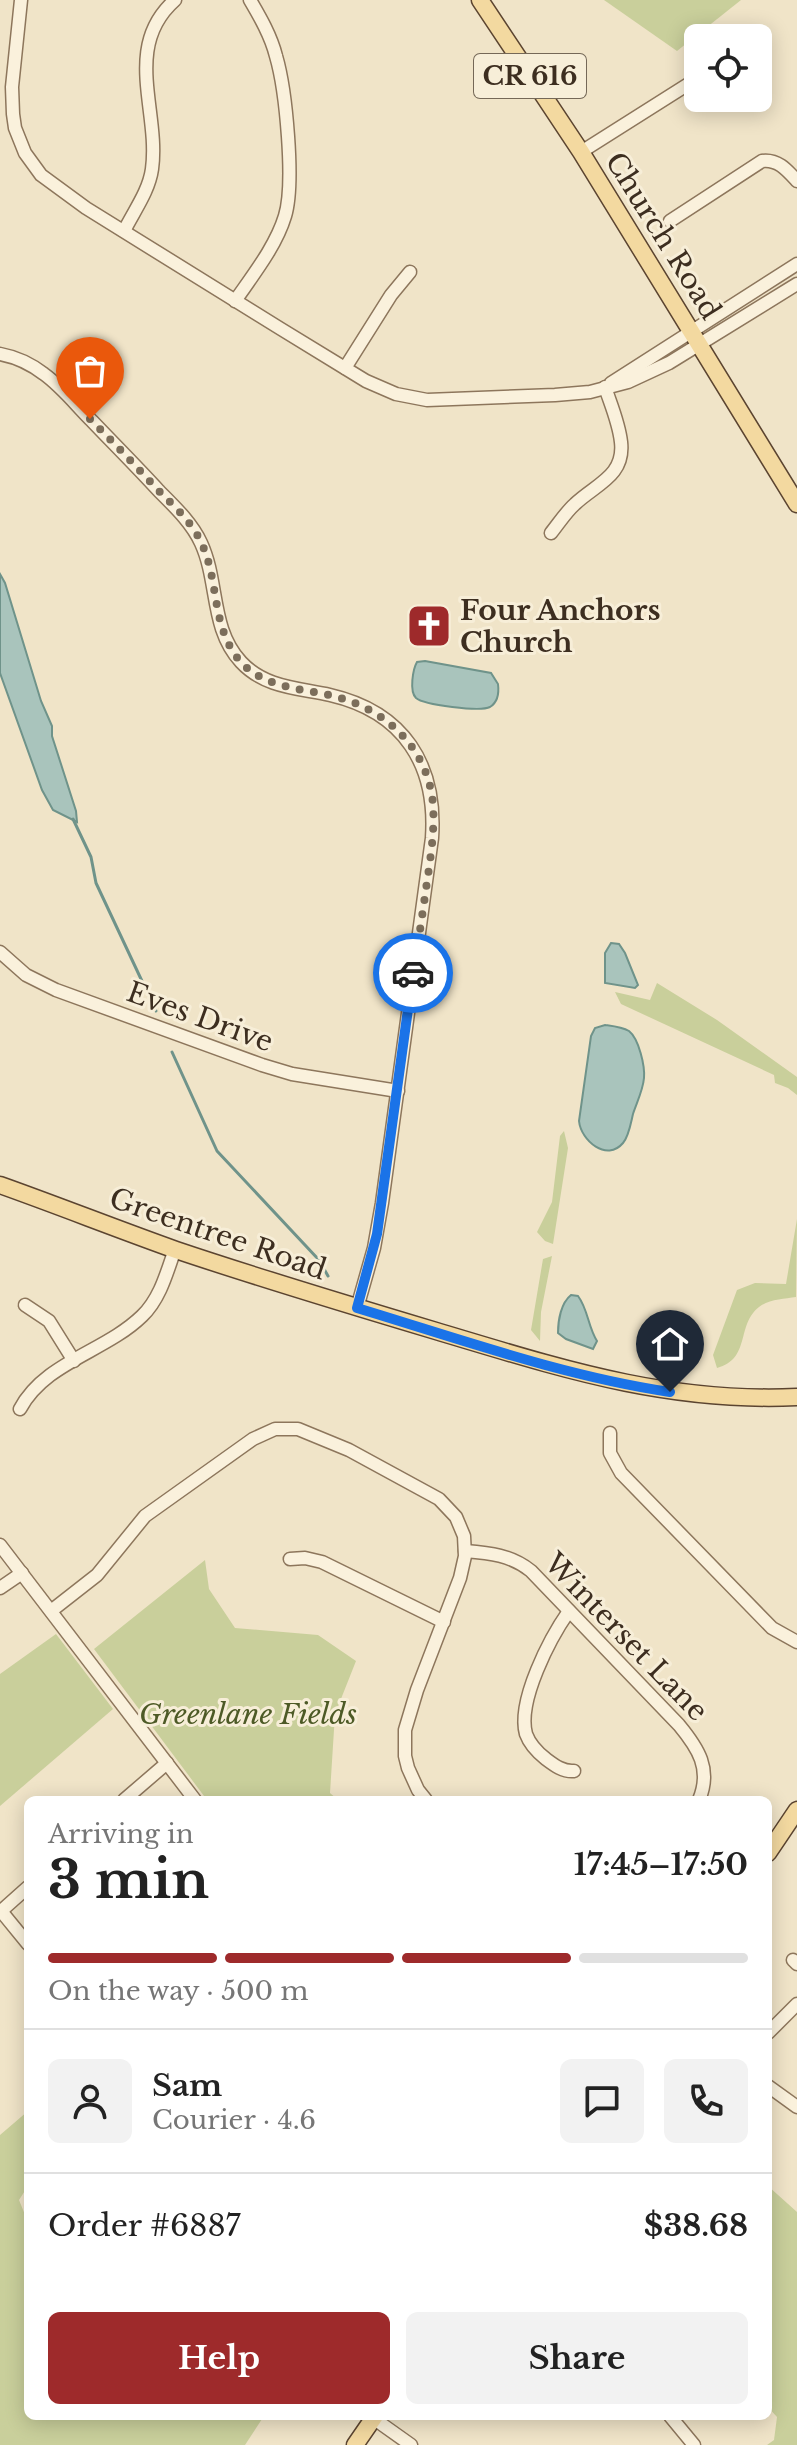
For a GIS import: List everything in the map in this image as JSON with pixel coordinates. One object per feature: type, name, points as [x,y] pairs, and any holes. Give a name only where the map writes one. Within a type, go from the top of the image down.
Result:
[{"type":"main road","name":"Church Road","points":[[480,0],[581,152],[797,504]]},
{"type":"main road","name":"Greentree Road","points":[[0,1185],[175,1249],[548,1365],[633,1386],[716,1397],[797,1397]]},
{"type":"main road","points":[[772,1847],[797,1810]]},
{"type":"main road","points":[[355,2445],[372,2420]]},
{"type":"street","points":[[21,0],[12,87],[13,114],[19,141],[32,164],[51,184],[366,381],[396,394],[427,400],[555,395],[590,392],[639,378],[797,264]]},
{"type":"street","points":[[124,231],[152,171],[146,69],[149,37],[156,21],[175,0]]},
{"type":"street","points":[[235,301],[281,228],[289,184],[277,57],[250,0]]},
{"type":"street","points":[[581,152],[684,87]]},
{"type":"street","points":[[670,221],[762,161],[777,162],[797,181]]},
{"type":"street","points":[[345,368],[391,295],[410,272]]},
{"type":"street","points":[[695,337],[797,284]]},
{"type":"street","points":[[0,354],[31,365],[52,380],[191,526],[205,553],[225,640],[242,663],[280,686],[341,698],[370,709],[396,728],[416,754],[430,785],[434,820],[398,1091],[377,1234],[357,1308]]},
{"type":"street","points":[[551,533],[576,503],[609,479],[619,463],[620,434],[605,387]]},
{"type":"street","name":"Eves Drive","points":[[0,952],[26,975],[42,984],[243,1059],[292,1074],[398,1091]]},
{"type":"street","points":[[20,1409],[41,1382],[142,1316],[160,1289],[175,1249]]},
{"type":"street","points":[[25,1305],[52,1325],[74,1361]]},
{"type":"street","points":[[51,1611],[97,1575],[136,1525],[154,1508],[242,1445],[275,1429],[298,1429],[319,1436],[428,1493],[448,1507],[464,1536],[465,1551],[460,1578],[405,1730],[408,1768],[423,1796]]},
{"type":"street","points":[[610,1433],[610,1453],[621,1473],[772,1628],[797,1642]]},
{"type":"street","points":[[0,1545],[192,1796]]},
{"type":"street","name":"Winterset Lane","points":[[465,1551],[497,1554],[523,1564],[569,1611],[693,1742],[705,1769],[700,1796]]},
{"type":"street","points":[[290,1559],[322,1562],[444,1622]]},
{"type":"street","points":[[0,1588],[22,1573]]},
{"type":"street","points":[[569,1611],[552,1638],[532,1687],[526,1707],[525,1727],[527,1737],[538,1752],[560,1768],[574,1771]]},
{"type":"street","points":[[129,1796],[167,1763]]},
{"type":"street","points":[[24,1890],[0,1911],[24,1939]]},
{"type":"street","points":[[772,2029],[797,2004]]},
{"type":"street","points":[[772,2089],[797,2107]]},
{"type":"street","points":[[378,2420],[411,2445]]},
{"type":"street","points":[[673,2420],[694,2445]]},
{"type":"green space","points":[[604,0],[741,0],[711,24],[684,24],[684,45],[677,51]]},
{"type":"green space","points":[[657,983],[717,1020],[797,1077],[797,1095],[775,1083],[774,1075],[621,1004],[615,992],[650,1000]]},
{"type":"green space","points":[[564,1131],[568,1148],[553,1244],[537,1232],[552,1202],[560,1136]]},
{"type":"green space","points":[[797,1219],[796,1297],[772,1301],[759,1307],[752,1314],[735,1357],[717,1368],[713,1355],[737,1290],[755,1283],[786,1284]]},
{"type":"green space","points":[[552,1256],[541,1312],[540,1341],[531,1330],[543,1259]]},
{"type":"green space","name":"Greenlane Fields","points":[[205,1560],[209,1589],[235,1628],[318,1635],[356,1661],[335,1714],[330,1793],[333,1796],[204,1796],[94,1649]]},
{"type":"green space","points":[[56,1634],[113,1709],[0,1806],[0,1674]]},
{"type":"green space","points":[[24,2114],[24,2192],[19,2200],[24,2212],[24,2420],[261,2420],[245,2445],[0,2445],[0,2135]]},
{"type":"green space","points":[[772,2190],[797,2212],[797,2445],[767,2445],[774,2440],[777,2417],[772,2411]]},
{"type":"water","points":[[0,574],[52,726],[52,736],[77,822],[53,810],[42,790],[0,673]]},
{"type":"water","points":[[417,662],[491,673],[498,684],[495,702],[490,707],[464,708],[421,701],[414,695],[412,685]]},
{"type":"water","points":[[611,943],[619,944],[625,953],[638,985],[635,988],[605,983],[605,953]]},
{"type":"water","points":[[605,1025],[629,1031],[633,1035],[641,1053],[644,1073],[627,1137],[617,1148],[610,1150],[603,1150],[590,1142],[584,1136],[579,1121],[591,1036],[595,1028]]},
{"type":"water","points":[[571,1295],[578,1296],[584,1307],[597,1341],[593,1349],[558,1333],[561,1312]]},
{"type":"waterway","points":[[73,819],[91,857],[96,883],[156,1011]]},
{"type":"waterway","points":[[172,1052],[217,1151],[319,1260],[328,1276]]},
{"type":"way so far","points":[[90,419],[191,526],[205,553],[225,640],[242,663],[253,673],[280,686],[326,694],[370,709],[396,728],[416,754],[430,785],[434,820],[413,973]]},
{"type":"place","name":"Four Anchors Church","points":[[429,626]]},
{"type":"route","points":[[413,973],[377,1234],[357,1308],[596,1378],[670,1392]]}]
